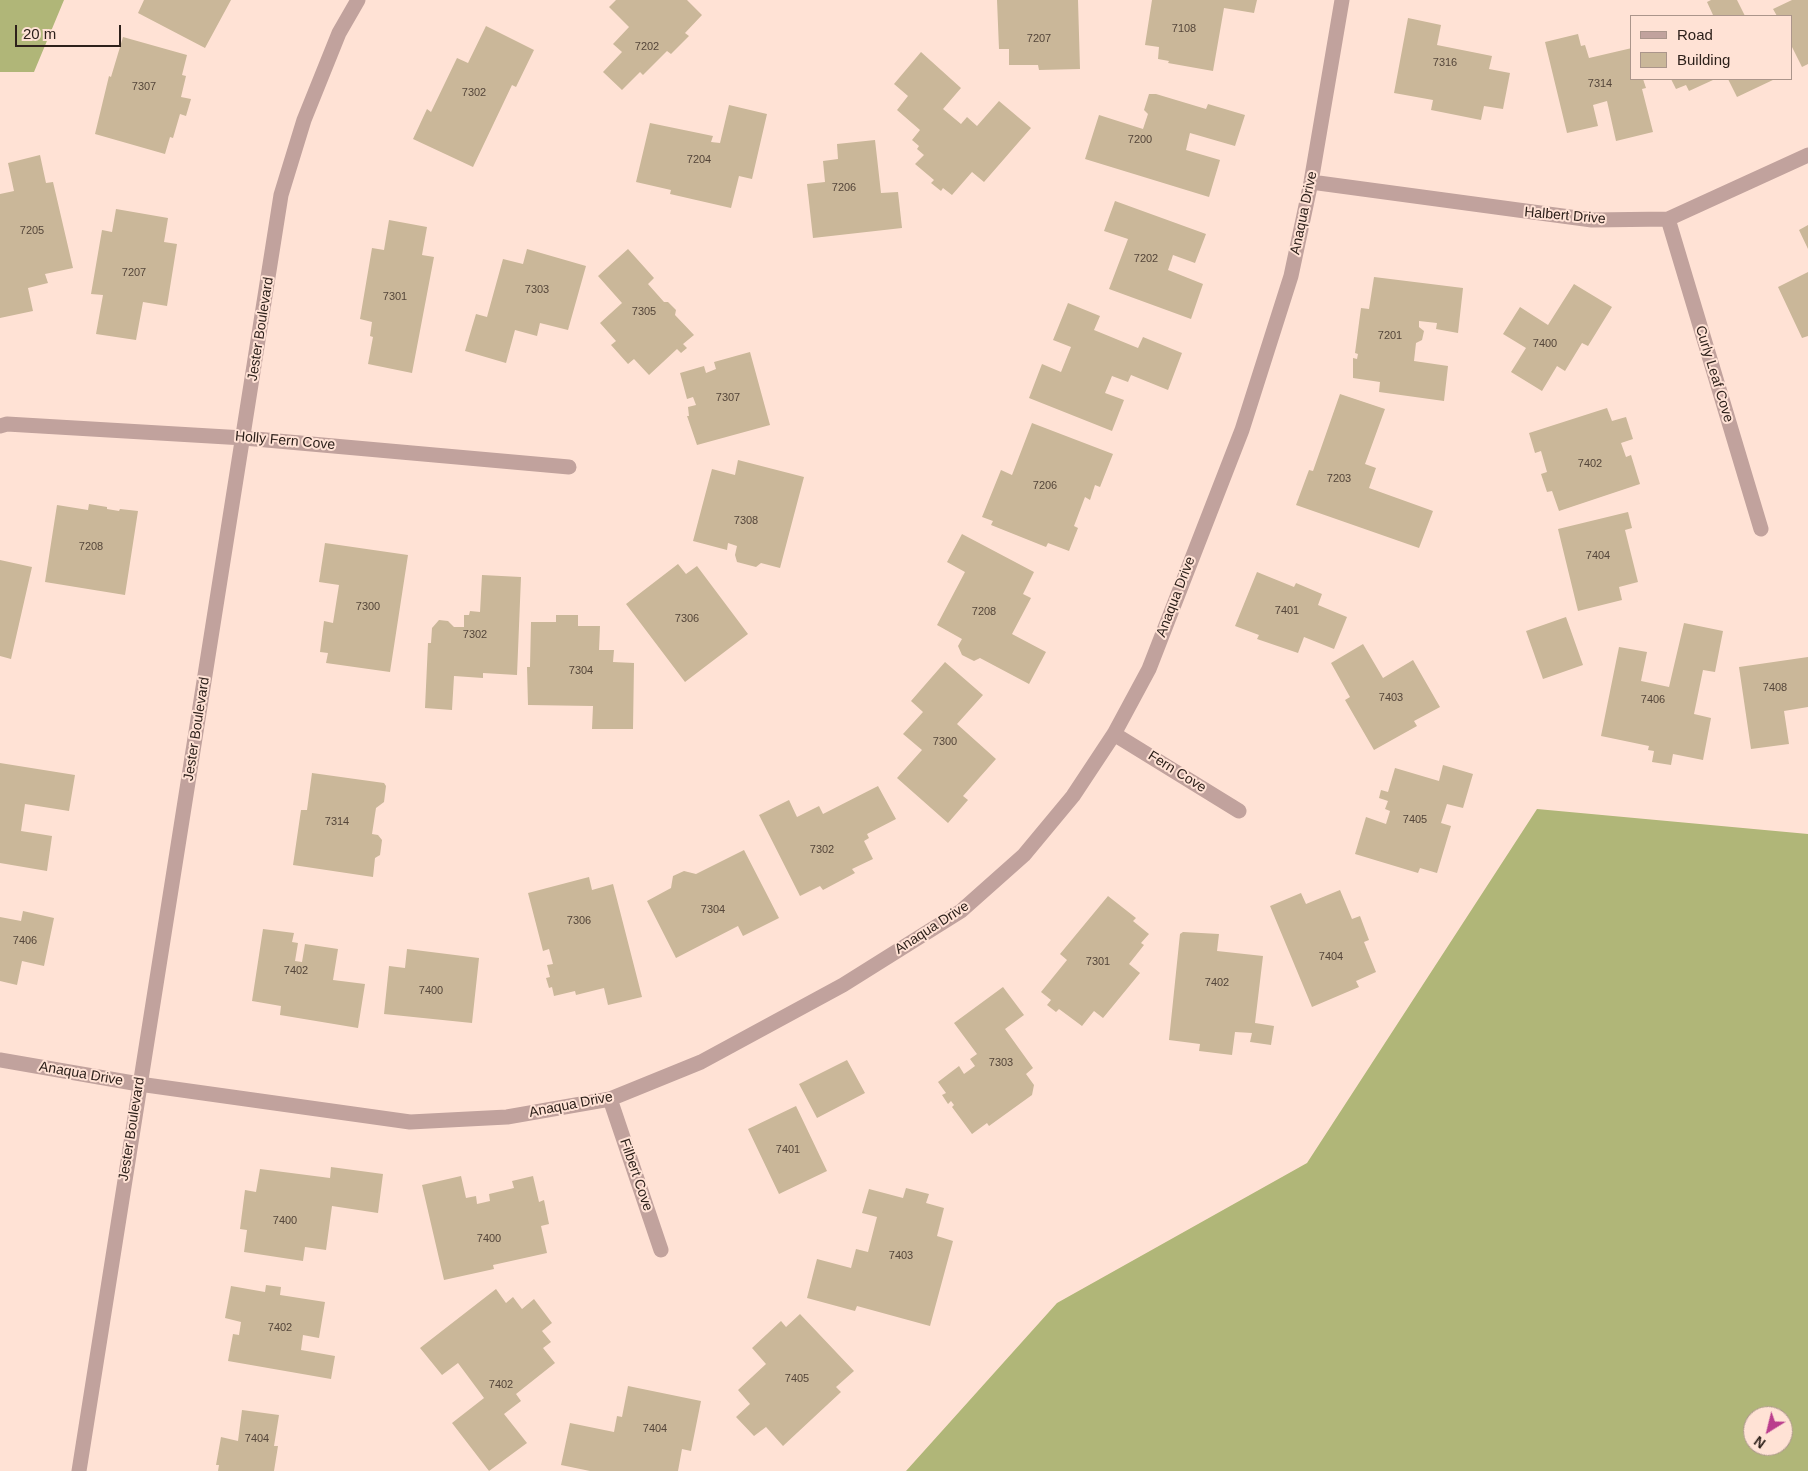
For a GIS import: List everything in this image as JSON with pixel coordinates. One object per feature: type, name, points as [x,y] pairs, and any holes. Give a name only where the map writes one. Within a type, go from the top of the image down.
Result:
[{"type":"street","name":"Jester Boulevard","points":[[79,1471],[281,195],[307,111],[339,33],[358,0]]},
{"type":"street","name":"Anaqua Drive","points":[[0,1060],[139,1084],[410,1122],[507,1117],[610,1099],[701,1062],[843,985],[961,911],[1024,855],[1073,796],[1114,734],[1149,669],[1242,430],[1291,276],[1311,182],[1342,0]]},
{"type":"street","name":"Halbert Drive","points":[[1311,182],[1592,220],[1668,219],[1808,155]]},
{"type":"street","name":"Curly Leaf Cove","points":[[1668,219],[1761,529]]},
{"type":"street","name":"Holly Fern Cove","points":[[0,426],[7,424],[244,438],[569,468]]},
{"type":"street","name":"Fern Cove","points":[[1114,734],[1239,811]]},
{"type":"street","name":"Filbert Cove","points":[[610,1099],[661,1250]]},
{"type":"green space","points":[[0,0],[64,0],[34,72],[0,72]]},
{"type":"green space","points":[[1537,809],[1808,834],[1808,1471],[906,1471],[1057,1303],[1307,1163]]},
{"type":"building","points":[[144,0],[231,0],[205,48],[138,13]]},
{"type":"building","points":[[616,0],[687,0],[702,15],[685,33],[689,36],[671,54],[667,51],[643,75],[640,72],[622,90],[603,72],[622,52],[613,44],[629,27],[609,7]]},
{"type":"building","points":[[997,0],[1078,0],[1080,69],[1039,70],[1038,65],[1009,65],[1009,49],[999,49]]},
{"type":"building","points":[[1152,0],[1257,0],[1254,13],[1224,8],[1213,71],[1168,63],[1169,61],[1158,59],[1159,47],[1145,45]]},
{"type":"building","points":[[1711,0],[1737,0],[1744,15],[1713,15],[1707,2]]},
{"type":"building","points":[[1792,0],[1808,0],[1808,64],[1802,67],[1793,49],[1793,15],[1776,15],[1773,9]]},
{"type":"building","points":[[1408,18],[1441,25],[1437,45],[1492,56],[1489,69],[1510,73],[1503,109],[1484,106],[1481,120],[1431,110],[1433,100],[1394,93]]},
{"type":"building","points":[[486,26],[534,50],[516,87],[512,85],[473,167],[413,139],[427,109],[431,112],[457,58],[468,63]]},
{"type":"building","points":[[1578,34],[1581,46],[1585,45],[1589,58],[1630,48],[1630,80],[1643,80],[1646,88],[1642,89],[1653,132],[1616,141],[1607,101],[1593,105],[1598,126],[1567,133],[1545,42]]},
{"type":"building","points":[[123,37],[187,55],[182,75],[186,76],[181,97],[191,99],[186,116],[180,114],[173,138],[170,137],[165,154],[95,134],[109,76],[111,77]]},
{"type":"building","points":[[921,52],[961,88],[943,109],[961,124],[967,117],[977,126],[999,101],[1031,128],[984,182],[972,172],[952,195],[943,188],[941,191],[931,183],[934,180],[915,164],[924,155],[917,149],[919,146],[912,140],[920,130],[897,110],[908,96],[894,84]]},
{"type":"building","points":[[1672,80],[1713,80],[1689,91],[1686,85],[1676,89]]},
{"type":"building","points":[[1728,80],[1773,80],[1737,97]]},
{"type":"building","points":[[1149,94],[1156,94],[1206,109],[1208,104],[1245,115],[1235,146],[1190,133],[1186,150],[1220,160],[1209,197],[1085,159],[1099,115],[1143,129],[1148,114],[1144,110]]},
{"type":"building","points":[[729,105],[767,114],[752,179],[739,176],[731,208],[670,194],[671,190],[636,182],[650,123],[713,136],[711,142],[720,143]]},
{"type":"building","points":[[875,140],[881,193],[898,192],[902,228],[813,238],[807,184],[825,182],[823,161],[838,159],[837,144]]},
{"type":"building","points":[[40,155],[46,183],[53,182],[73,268],[45,274],[48,283],[28,288],[33,311],[0,318],[0,194],[14,191],[8,163]]},
{"type":"building","points":[[1115,201],[1206,234],[1195,263],[1173,255],[1168,270],[1203,284],[1191,319],[1109,289],[1128,239],[1104,231]]},
{"type":"building","points":[[116,209],[168,218],[164,242],[177,244],[167,306],[143,302],[136,340],[96,334],[103,295],[91,294],[102,230],[112,232]]},
{"type":"building","points":[[389,220],[427,227],[422,255],[434,257],[412,373],[368,364],[373,337],[370,336],[372,322],[360,319],[372,248],[384,250]]},
{"type":"building","points":[[1808,225],[1808,249],[1799,230]]},
{"type":"building","points":[[527,249],[586,266],[568,330],[540,323],[537,336],[515,330],[506,363],[465,351],[476,314],[487,317],[503,259],[523,264]]},
{"type":"building","points":[[628,249],[654,278],[648,284],[664,302],[668,302],[676,310],[675,315],[694,335],[683,344],[687,348],[681,353],[677,349],[649,375],[634,359],[628,364],[611,345],[616,341],[600,323],[622,303],[598,276]]},
{"type":"building","points":[[1808,272],[1808,336],[1802,338],[1778,287]]},
{"type":"building","points":[[1374,277],[1463,288],[1458,333],[1436,329],[1437,323],[1419,321],[1419,327],[1424,331],[1422,340],[1416,343],[1414,361],[1448,366],[1444,401],[1379,392],[1380,382],[1353,378],[1353,358],[1357,359],[1358,354],[1355,353],[1361,308],[1369,309]]},
{"type":"building","points":[[1574,284],[1612,307],[1588,346],[1582,343],[1565,371],[1557,366],[1542,391],[1511,372],[1526,348],[1503,334],[1520,307],[1548,325]]},
{"type":"building","points":[[1068,303],[1100,316],[1094,330],[1138,348],[1143,337],[1182,353],[1168,390],[1131,375],[1128,382],[1112,376],[1105,393],[1124,400],[1112,431],[1029,398],[1042,364],[1061,372],[1071,347],[1053,340]]},
{"type":"building","points":[[750,352],[770,425],[697,445],[687,416],[689,416],[688,407],[696,405],[693,397],[687,399],[680,373],[704,366],[706,373],[716,369],[714,362]]},
{"type":"building","points":[[1340,394],[1385,409],[1365,464],[1376,468],[1369,488],[1433,511],[1419,548],[1296,505],[1309,470],[1313,471]]},
{"type":"building","points":[[1607,408],[1612,421],[1626,417],[1633,439],[1621,443],[1626,457],[1631,455],[1640,484],[1559,511],[1552,491],[1547,492],[1541,474],[1547,472],[1541,451],[1535,453],[1529,433]]},
{"type":"building","points":[[1032,423],[1113,454],[1100,487],[1095,485],[1090,500],[1085,497],[1074,526],[1078,528],[1069,551],[1048,543],[1046,547],[991,525],[993,521],[982,517],[1001,470],[1012,475]]},
{"type":"building","points":[[738,460],[804,477],[780,568],[761,563],[756,567],[737,562],[735,555],[737,546],[728,543],[727,550],[693,541],[712,469],[735,475]]},
{"type":"building","points":[[89,504],[119,511],[120,509],[138,511],[125,595],[45,582],[57,505],[88,510]]},
{"type":"building","points":[[1628,512],[1632,528],[1625,530],[1638,582],[1619,587],[1622,600],[1578,611],[1558,529]]},
{"type":"building","points":[[962,534],[1034,572],[1023,594],[1031,598],[1012,634],[1046,652],[1029,684],[980,658],[974,661],[962,655],[958,646],[962,639],[937,625],[965,572],[947,562]]},
{"type":"building","points":[[325,543],[408,555],[390,672],[326,663],[328,653],[320,652],[324,621],[333,623],[339,585],[319,582]]},
{"type":"building","points":[[0,560],[32,567],[11,659],[0,656]]},
{"type":"building","points":[[678,564],[686,574],[697,566],[748,634],[685,682],[626,604]]},
{"type":"building","points":[[1257,572],[1294,587],[1296,583],[1322,594],[1318,605],[1347,617],[1334,649],[1304,637],[1298,653],[1257,639],[1259,635],[1235,626]]},
{"type":"building","points":[[482,575],[521,577],[517,675],[483,673],[483,678],[454,676],[452,710],[425,708],[428,643],[431,643],[432,628],[439,620],[448,621],[454,627],[464,627],[464,615],[469,615],[470,611],[480,612]]},
{"type":"building","points":[[556,615],[578,615],[578,626],[600,626],[599,650],[614,650],[613,662],[634,663],[633,729],[592,729],[593,706],[528,705],[527,667],[530,667],[531,622],[556,622]]},
{"type":"building","points":[[1566,617],[1583,665],[1543,679],[1526,631]]},
{"type":"building","points":[[1684,623],[1723,631],[1715,672],[1703,670],[1694,714],[1711,718],[1703,760],[1673,754],[1671,765],[1652,762],[1654,751],[1648,750],[1649,746],[1601,736],[1619,647],[1647,652],[1641,681],[1669,687]]},
{"type":"building","points":[[1363,644],[1383,678],[1413,660],[1440,707],[1414,721],[1417,726],[1374,750],[1345,700],[1350,697],[1331,663]]},
{"type":"building","points":[[1808,657],[1808,707],[1784,711],[1789,744],[1751,749],[1739,667]]},
{"type":"building","points":[[945,662],[983,695],[957,724],[996,759],[963,796],[968,800],[948,823],[897,778],[922,750],[903,734],[923,712],[911,701]]},
{"type":"building","points":[[0,763],[75,775],[69,811],[25,804],[21,831],[52,836],[47,871],[0,863]]},
{"type":"building","points":[[1443,765],[1473,774],[1463,808],[1447,804],[1441,823],[1451,826],[1437,873],[1420,868],[1418,873],[1355,854],[1366,817],[1386,824],[1390,811],[1385,809],[1388,801],[1379,798],[1381,790],[1388,792],[1395,768],[1439,781]]},
{"type":"building","points":[[312,773],[384,783],[386,786],[384,802],[376,808],[372,834],[378,835],[382,840],[380,855],[375,858],[373,877],[293,865],[301,810],[307,810]]},
{"type":"building","points":[[878,786],[896,819],[867,834],[869,838],[864,841],[873,859],[852,869],[855,873],[823,890],[820,886],[800,896],[759,815],[789,800],[797,817],[819,806],[823,814]]},
{"type":"building","points":[[744,850],[779,918],[743,936],[738,926],[676,958],[647,901],[671,888],[673,876],[684,871],[696,874]]},
{"type":"building","points":[[589,877],[592,890],[613,884],[642,997],[608,1005],[604,988],[576,995],[575,991],[554,996],[552,987],[549,988],[546,978],[550,977],[547,965],[553,964],[549,949],[543,951],[528,893]]},
{"type":"building","points":[[1340,890],[1352,919],[1360,916],[1369,940],[1364,942],[1376,972],[1356,981],[1359,987],[1312,1007],[1270,906],[1301,893],[1306,904]]},
{"type":"building","points":[[1108,896],[1136,918],[1133,921],[1149,934],[1141,943],[1144,945],[1129,964],[1140,973],[1103,1018],[1094,1011],[1082,1026],[1059,1009],[1056,1012],[1047,1005],[1051,1000],[1041,992],[1067,960],[1060,954]]},
{"type":"building","points":[[23,911],[54,918],[44,966],[22,961],[17,985],[0,981],[0,917],[21,921]]},
{"type":"building","points":[[263,929],[294,933],[292,942],[298,943],[295,961],[302,962],[305,944],[338,949],[333,980],[365,984],[358,1028],[280,1015],[281,1006],[252,1001]]},
{"type":"building","points":[[1183,932],[1219,934],[1217,951],[1263,956],[1255,1023],[1274,1026],[1271,1045],[1250,1042],[1252,1033],[1235,1032],[1232,1055],[1199,1051],[1200,1044],[1169,1040],[1180,934]]},
{"type":"building","points":[[407,949],[479,958],[472,1023],[384,1014],[389,966],[405,968]]},
{"type":"building","points":[[1003,987],[1024,1015],[1005,1029],[1033,1068],[1026,1074],[1034,1085],[1032,1095],[989,1126],[987,1123],[972,1134],[952,1107],[954,1105],[951,1101],[948,1104],[942,1095],[946,1093],[938,1082],[959,1066],[964,1074],[975,1066],[970,1059],[977,1054],[954,1023]]},
{"type":"building","points":[[847,1060],[865,1093],[817,1118],[799,1084]]},
{"type":"building","points":[[796,1106],[827,1171],[779,1194],[748,1129]]},
{"type":"building","points":[[331,1167],[383,1174],[378,1213],[332,1206],[326,1250],[305,1247],[303,1261],[244,1252],[247,1230],[240,1229],[245,1190],[256,1192],[260,1169],[330,1178]]},
{"type":"building","points":[[461,1176],[466,1198],[476,1196],[477,1204],[490,1201],[489,1194],[514,1188],[512,1181],[533,1176],[539,1202],[544,1200],[549,1224],[541,1226],[547,1253],[493,1265],[494,1269],[444,1280],[422,1185]]},
{"type":"building","points":[[906,1188],[929,1194],[926,1203],[944,1208],[937,1236],[953,1241],[930,1326],[857,1306],[855,1311],[807,1298],[817,1259],[851,1268],[856,1249],[868,1252],[877,1217],[862,1213],[869,1189],[903,1198]]},
{"type":"building","points":[[266,1285],[281,1287],[280,1295],[325,1302],[319,1338],[303,1335],[301,1350],[335,1356],[331,1379],[228,1361],[233,1334],[239,1335],[241,1322],[225,1318],[231,1286],[265,1292]]},
{"type":"building","points":[[496,1289],[506,1303],[513,1297],[522,1309],[534,1299],[552,1323],[542,1331],[551,1342],[543,1348],[555,1363],[516,1394],[521,1401],[504,1414],[527,1443],[489,1471],[452,1423],[484,1398],[458,1363],[442,1375],[420,1348]]},
{"type":"building","points":[[800,1314],[854,1371],[836,1387],[841,1392],[783,1446],[766,1427],[754,1436],[736,1417],[750,1404],[738,1390],[766,1364],[752,1348],[781,1321],[786,1327]]},
{"type":"building","points":[[628,1386],[701,1401],[691,1451],[682,1449],[678,1471],[590,1471],[561,1465],[570,1423],[614,1432],[617,1416],[622,1417]]},
{"type":"building","points":[[242,1410],[279,1415],[274,1446],[278,1446],[274,1471],[218,1471],[219,1465],[216,1465],[221,1437],[238,1441]]}]
